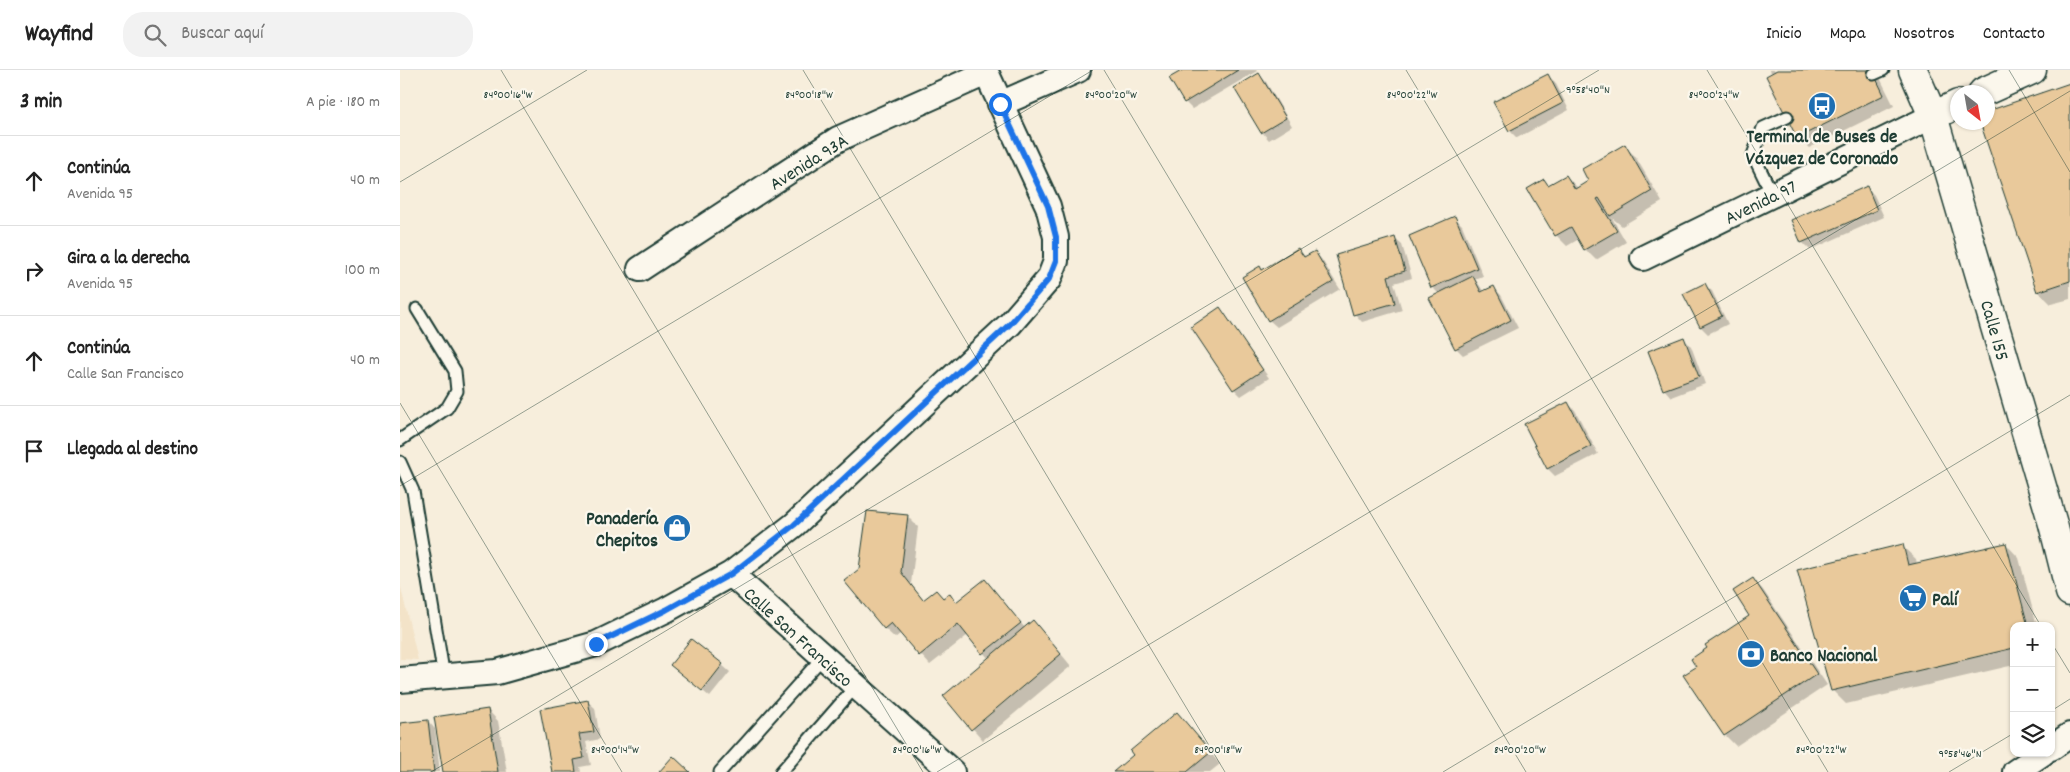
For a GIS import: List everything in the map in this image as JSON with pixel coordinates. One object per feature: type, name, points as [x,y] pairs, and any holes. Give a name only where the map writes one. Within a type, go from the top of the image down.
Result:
[{"type":"main road","name":"Calle 155","points":[[1913,70],[1933,116],[2061,523],[2070,592]]},
{"type":"main road","points":[[1995,87],[2032,70]]},
{"type":"main road","name":"Avenida 97","points":[[1933,116],[1950,108]]},
{"type":"street","points":[[1000,104],[1078,70]]},
{"type":"street","points":[[731,574],[794,525],[931,398],[1010,324],[1049,279],[1056,261],[1056,237],[1048,206],[986,71]]},
{"type":"street","name":"Avenida 93A","points":[[640,269],[838,139],[986,71]]},
{"type":"street","name":"Avenida 97","points":[[1643,258],[1933,116]]},
{"type":"street","name":"Calle San Francisco","points":[[400,680],[497,672],[596,644],[666,610],[731,574],[952,772]]},
{"type":"street","points":[[2055,745],[2070,735]]},
{"type":"street","points":[[2015,772],[2037,757]]},
{"type":"lane","points":[[1772,194],[1753,155],[1763,128],[1787,117]]},
{"type":"lane","points":[[400,440],[447,408],[457,391],[455,371],[417,310]]},
{"type":"lane","points":[[400,462],[413,491],[444,677]]},
{"type":"lane","points":[[720,772],[822,657]]},
{"type":"lane","points":[[781,772],[856,687]]},
{"type":"shaded area","points":[[400,584],[418,660],[400,659]]},
{"type":"building","points":[[1183,70],[1238,70],[1184,103],[1169,78]]},
{"type":"building","name":"Terminal de Buses de Vázquez de Coronado","points":[[1777,70],[1872,70],[1884,95],[1797,138],[1766,76]]},
{"type":"building","points":[[1259,73],[1286,118],[1261,133],[1234,88]]},
{"type":"building","points":[[1548,74],[1563,103],[1509,131],[1493,102]]},
{"type":"building","points":[[2070,83],[2070,281],[2037,292],[1983,130],[1995,130],[1995,109]]},
{"type":"building","points":[[1625,144],[1652,191],[1610,216],[1599,198],[1597,199],[1617,231],[1584,250],[1571,227],[1555,236],[1527,189],[1544,179],[1548,185],[1566,175],[1575,189],[1588,181],[1582,169]]},
{"type":"building","points":[[1867,186],[1877,210],[1801,243],[1791,220]]},
{"type":"building","points":[[1455,216],[1477,268],[1431,288],[1409,236]]},
{"type":"building","points":[[1395,237],[1405,271],[1388,276],[1395,303],[1353,315],[1336,255]]},
{"type":"building","points":[[1298,248],[1304,257],[1315,251],[1333,282],[1268,321],[1242,277],[1260,266],[1262,270]]},
{"type":"building","points":[[1473,276],[1481,292],[1494,286],[1511,320],[1455,349],[1429,298]]},
{"type":"building","points":[[1705,283],[1722,316],[1700,327],[1683,294]]},
{"type":"building","points":[[1220,307],[1263,370],[1233,390],[1191,327]]},
{"type":"building","points":[[1684,337],[1699,377],[1663,390],[1648,351]]},
{"type":"building","points":[[1568,402],[1591,446],[1547,469],[1524,424]]},
{"type":"building","points":[[867,511],[908,515],[901,572],[923,600],[936,590],[943,598],[950,593],[956,602],[985,579],[1021,623],[982,654],[958,624],[919,656],[891,623],[884,629],[844,581],[859,569]]},
{"type":"building","name":"Palí","points":[[2006,543],[2027,622],[2010,622],[2010,649],[1831,691],[1797,570],[1903,544],[1908,565]]},
{"type":"building","name":"Banco Nacional","points":[[1753,578],[1817,674],[1724,736],[1683,675],[1696,667],[1691,659],[1707,648],[1705,645],[1749,616],[1733,591]]},
{"type":"building","points":[[1033,620],[1061,654],[971,730],[943,696]]},
{"type":"building","points":[[691,639],[723,664],[702,691],[670,665]]},
{"type":"building","points":[[588,700],[594,732],[579,734],[584,758],[574,760],[576,772],[552,772],[540,709]]},
{"type":"building","points":[[488,709],[498,772],[443,772],[434,717]]},
{"type":"building","points":[[1177,712],[1211,752],[1187,772],[1113,772],[1133,755],[1130,751]]},
{"type":"building","points":[[428,720],[434,772],[400,772],[400,723]]},
{"type":"building","points":[[673,756],[690,772],[659,772]]},
{"type":"place","name":"Terminal de Buses de Vázquez de Coronado","points":[[1822,106]]},
{"type":"place","name":"Panadería Chepitos","points":[[677,528]]},
{"type":"place","name":"Palí","points":[[1913,598]]},
{"type":"place","name":"Banco Nacional","points":[[1751,654]]},
{"type":"route","points":[[596,644],[666,610],[731,574],[794,525],[1010,324],[1049,279],[1056,261],[1056,237],[1048,206],[1000,104]]}]
